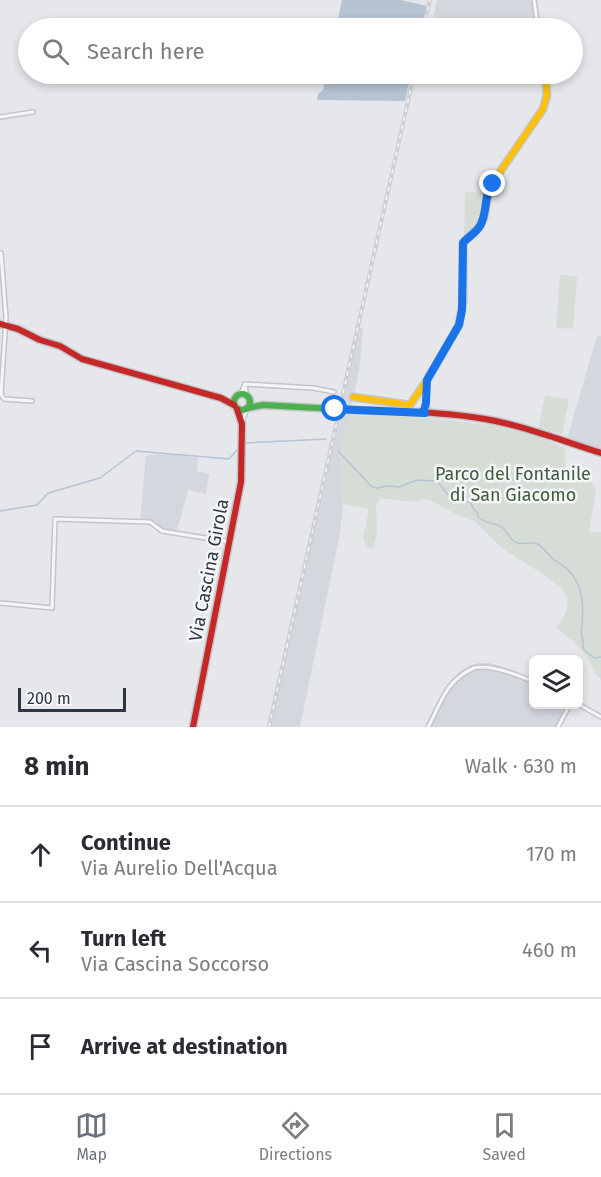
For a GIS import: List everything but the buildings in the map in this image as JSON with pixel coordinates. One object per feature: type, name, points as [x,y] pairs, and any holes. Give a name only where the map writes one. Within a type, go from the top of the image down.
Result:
[{"type":"street","points":[[534,0],[537,18]]},
{"type":"street","points":[[353,397],[410,405],[427,380],[459,325],[463,302],[463,243],[480,226],[489,188],[543,109],[547,95],[546,84]]},
{"type":"street","points":[[0,117],[33,112]]},
{"type":"street","points":[[1,253],[6,308],[2,324],[2,397],[32,401]]},
{"type":"street","points":[[2,324],[60,346],[82,359],[104,367],[221,398],[228,399],[242,394],[262,405]]},
{"type":"street","points":[[425,413],[428,408],[426,403],[427,380]]},
{"type":"street","points":[[236,407],[237,396],[245,384]]},
{"type":"street","points":[[245,384],[313,388],[334,392]]},
{"type":"street","points":[[245,384],[250,402],[247,408]]},
{"type":"street","points":[[221,398],[242,410],[262,405],[464,416],[509,424],[601,453]]},
{"type":"street","name":"Via Cascina Girola","points":[[236,407],[242,424]]},
{"type":"street","name":"Via Cascina Girola","points":[[193,724],[241,482],[242,424],[247,408]]},
{"type":"street","points":[[0,603],[52,608],[55,519],[150,522],[162,531],[230,542]]},
{"type":"street","points":[[428,727],[451,685],[474,668],[503,671],[529,680]]},
{"type":"street","points":[[583,707],[601,717]]},
{"type":"street","points":[[558,727],[568,709]]},
{"type":"shaded area","points":[[437,0],[532,0],[534,18],[433,18]]},
{"type":"shaded area","points":[[356,327],[363,328],[354,396],[341,447],[343,504],[340,533],[300,727],[267,727]]},
{"type":"shaded area","points":[[597,336],[601,336],[601,450],[567,439]]},
{"type":"shaded area","points":[[173,454],[198,458],[197,471],[209,474],[206,494],[188,490],[176,534],[162,532],[149,524],[139,523],[146,455]]},
{"type":"shaded area","points":[[490,663],[529,678],[529,709],[566,709],[559,727],[425,727],[449,682],[468,666]]},
{"type":"green space","points":[[465,192],[485,193],[481,218],[464,237]]},
{"type":"green space","points":[[560,275],[577,276],[573,329],[556,328]]},
{"type":"green space","points":[[545,396],[569,399],[562,434],[538,428]]},
{"type":"green space","name":"Parco del Fontanile di San Giacomo","points":[[349,415],[420,417],[489,425],[530,433],[565,448],[565,464],[569,473],[592,483],[596,490],[589,532],[601,532],[601,680],[581,650],[557,628],[566,612],[568,598],[561,587],[499,545],[474,521],[428,499],[413,502],[381,498],[376,505],[377,534],[373,549],[366,547],[363,538],[369,509],[343,504],[341,447]]},
{"type":"water","points":[[342,0],[401,0],[427,6],[424,18],[338,18]]},
{"type":"water","points":[[324,84],[409,84],[405,101],[317,100],[318,94],[323,90]]},
{"type":"waterway","points":[[245,443],[326,439]]},
{"type":"waterway","points":[[0,511],[37,505],[48,493],[100,478],[136,451],[229,459],[237,450]]},
{"type":"waterway","points":[[338,451],[372,487],[399,487],[417,480],[437,481],[449,496],[471,503],[478,517],[503,528],[515,542],[534,543],[542,547],[554,560],[567,569],[578,584],[582,600],[583,647],[595,658],[601,657]]},
{"type":"railway","points":[[426,18],[430,0]]},
{"type":"railway","points":[[269,727],[412,84]]},
{"type":"traffic: fast","points":[[239,394],[245,394],[250,402],[248,408],[239,410],[234,405],[234,399],[239,394]]},
{"type":"traffic: fast","points":[[248,408],[263,405],[335,409]]},
{"type":"traffic: slow","points":[[353,397],[410,405],[427,380],[459,325],[463,302],[463,243],[480,226],[484,217],[489,188],[543,109],[547,95],[546,84]]},
{"type":"traffic: slow","points":[[335,409],[351,410]]},
{"type":"traffic: jam","points":[[0,324],[60,346],[82,359],[221,398],[234,405]]},
{"type":"traffic: jam","points":[[193,727],[241,482],[242,424],[237,409]]},
{"type":"traffic: jam","points":[[351,410],[468,416],[529,430],[601,453]]},
{"type":"route","points":[[335,409],[425,413],[427,380],[459,325],[463,302],[463,243],[480,226],[487,193],[493,184]]}]
